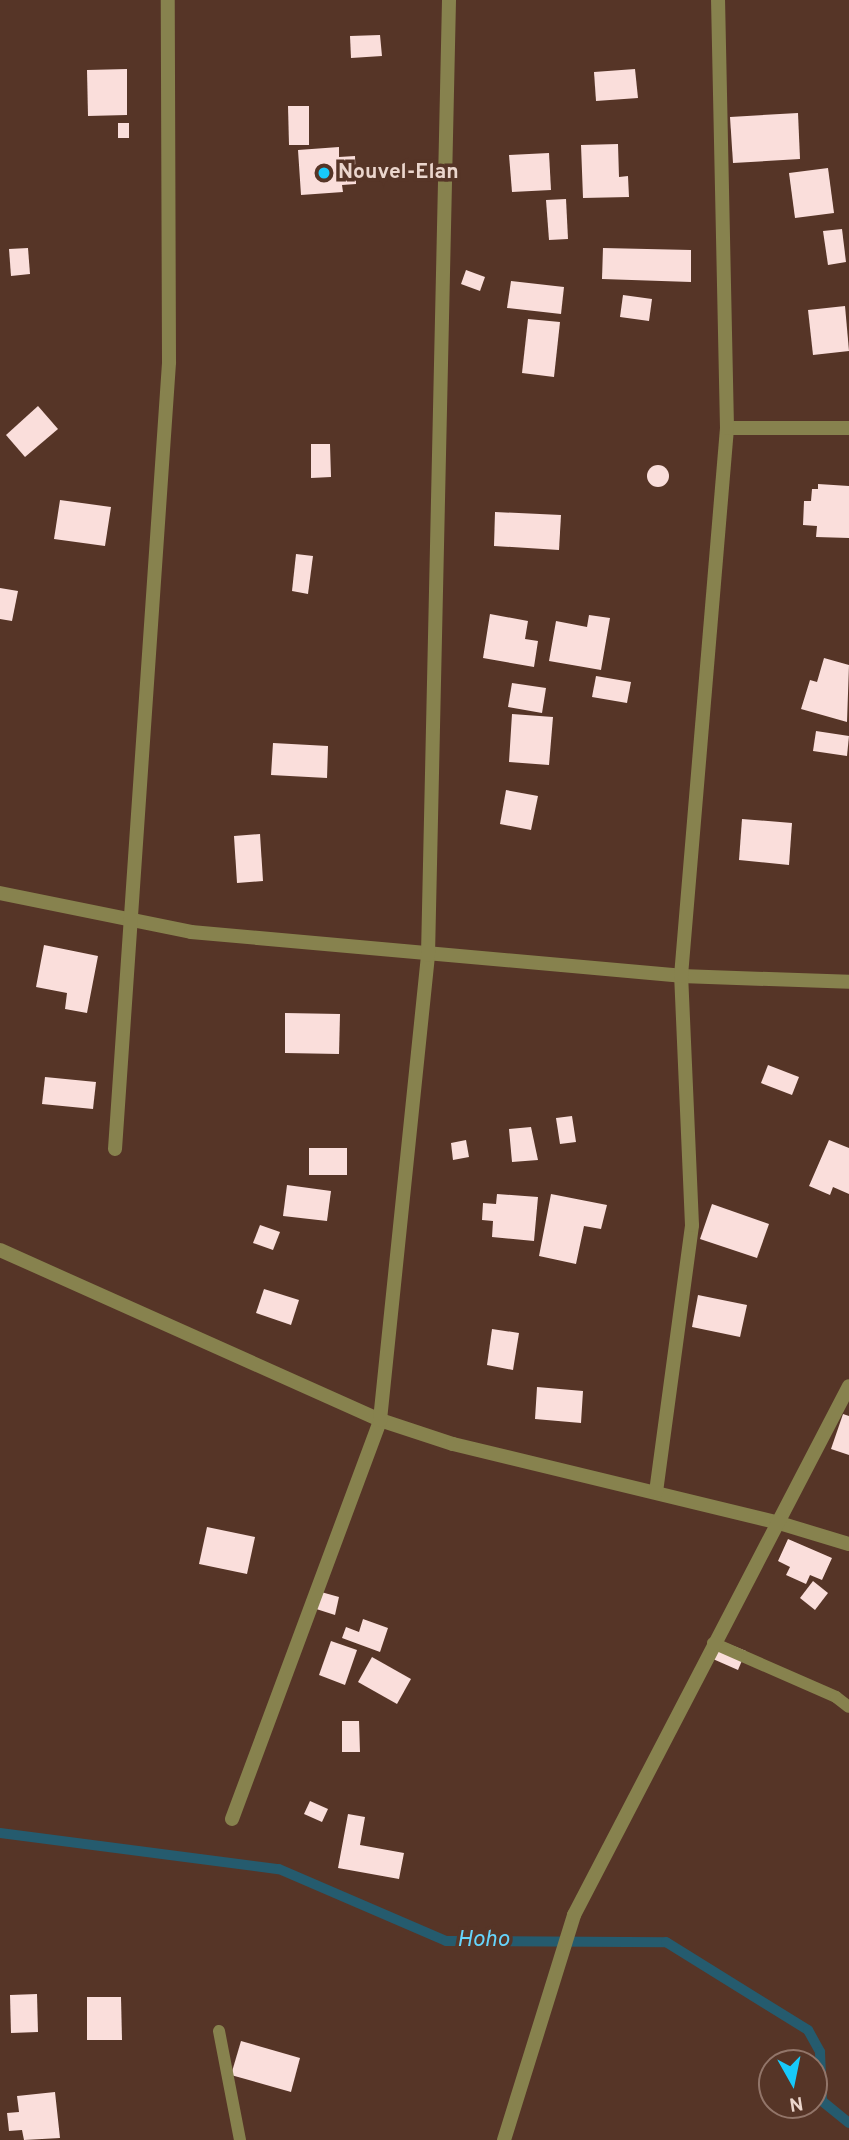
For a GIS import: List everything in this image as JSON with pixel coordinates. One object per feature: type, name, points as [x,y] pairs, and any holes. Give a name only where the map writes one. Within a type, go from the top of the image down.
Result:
[{"type":"street","points":[[115,1149],[169,362],[167,0]]},
{"type":"street","points":[[232,1819],[380,1420],[428,955],[449,0]]},
{"type":"street","points":[[656,1492],[692,1225],[681,976],[727,428],[719,0]]},
{"type":"street","points":[[727,428],[849,428]]},
{"type":"street","points":[[0,893],[191,932],[681,976],[849,982]]},
{"type":"street","points":[[0,1250],[380,1420],[453,1444],[776,1522],[849,1544]]},
{"type":"street","points":[[504,2140],[574,1915],[713,1643],[849,1386]]},
{"type":"lane","points":[[713,1643],[836,1697],[849,1707]]},
{"type":"lane","points":[[219,2031],[240,2140]]},
{"type":"building","points":[[380,35],[382,56],[351,58],[350,36]]},
{"type":"building","points":[[127,69],[127,115],[88,116],[87,70]]},
{"type":"building","points":[[635,69],[638,98],[596,101],[594,72]]},
{"type":"building","points":[[288,106],[309,106],[309,145],[289,145]]},
{"type":"building","points":[[798,113],[800,159],[733,163],[730,117]]},
{"type":"building","points":[[118,123],[129,123],[129,138],[118,138]]},
{"type":"building","points":[[618,144],[619,177],[628,176],[629,197],[583,198],[581,145]]},
{"type":"building","points":[[339,147],[339,157],[355,156],[356,184],[342,185],[343,192],[301,195],[298,150]]},
{"type":"building","points":[[549,153],[551,190],[512,192],[509,155]]},
{"type":"building","points":[[828,168],[834,213],[795,218],[789,173]]},
{"type":"building","points":[[566,199],[568,239],[549,240],[546,200]]},
{"type":"building","points":[[842,229],[846,262],[828,265],[823,231]]},
{"type":"building","points":[[28,248],[30,274],[11,276],[9,249]]},
{"type":"building","points":[[603,248],[691,250],[691,282],[602,279]]},
{"type":"building","points":[[466,270],[485,277],[480,291],[461,284]]},
{"type":"building","points":[[511,281],[564,287],[561,314],[507,308]]},
{"type":"building","points":[[623,295],[652,299],[649,321],[620,317]]},
{"type":"building","points":[[845,306],[849,351],[813,355],[808,310]]},
{"type":"building","points":[[528,319],[560,322],[554,377],[522,373]]},
{"type":"building","points":[[38,406],[58,429],[25,457],[6,435]]},
{"type":"building","points":[[311,444],[330,444],[331,477],[311,478]]},
{"type":"building","points":[[658,465],[668,472],[669,476],[662,486],[658,487],[648,480],[647,476],[654,466]]},
{"type":"building","points":[[818,484],[849,486],[849,538],[816,537],[817,526],[803,525],[804,501],[811,501],[812,489],[818,489]]},
{"type":"building","points":[[60,500],[111,507],[105,546],[54,539]]},
{"type":"building","points":[[495,512],[561,515],[559,550],[494,546]]},
{"type":"building","points":[[296,554],[313,556],[308,594],[292,591]]},
{"type":"building","points":[[0,588],[18,591],[12,621],[0,619]]},
{"type":"building","points":[[490,614],[528,621],[525,639],[538,641],[534,667],[483,658]]},
{"type":"building","points":[[589,615],[610,618],[601,670],[549,661],[556,621],[587,627]]},
{"type":"building","points":[[824,658],[849,665],[847,722],[801,709],[810,680],[817,682]]},
{"type":"building","points":[[596,676],[631,682],[627,703],[592,697]]},
{"type":"building","points":[[512,683],[546,688],[542,713],[508,707]]},
{"type":"building","points":[[512,714],[553,717],[549,765],[509,762]]},
{"type":"building","points":[[816,731],[849,736],[847,756],[813,751]]},
{"type":"building","points":[[273,743],[328,746],[327,778],[271,775]]},
{"type":"building","points":[[506,790],[538,796],[531,830],[500,824]]},
{"type":"building","points":[[742,819],[792,823],[789,865],[739,860]]},
{"type":"building","points":[[260,834],[263,881],[237,883],[234,836]]},
{"type":"building","points":[[44,945],[98,956],[87,1013],[65,1009],[67,993],[36,987]]},
{"type":"building","points":[[285,1013],[340,1014],[339,1054],[285,1053]]},
{"type":"building","points":[[768,1065],[799,1077],[792,1095],[761,1083]]},
{"type":"building","points":[[45,1077],[96,1082],[93,1109],[42,1104]]},
{"type":"building","points":[[572,1116],[576,1142],[560,1144],[556,1118]]},
{"type":"building","points":[[531,1127],[538,1160],[512,1162],[509,1129]]},
{"type":"building","points":[[466,1140],[469,1157],[453,1160],[451,1143]]},
{"type":"building","points":[[829,1140],[849,1148],[849,1194],[833,1187],[830,1195],[809,1186]]},
{"type":"building","points":[[309,1148],[347,1148],[347,1175],[309,1175]]},
{"type":"building","points":[[287,1185],[331,1191],[327,1221],[283,1216]]},
{"type":"building","points":[[497,1194],[538,1197],[534,1241],[492,1237],[493,1221],[482,1220],[483,1203],[496,1204]]},
{"type":"building","points":[[551,1194],[607,1205],[601,1229],[584,1226],[576,1264],[539,1256]]},
{"type":"building","points":[[712,1204],[769,1224],[757,1258],[700,1239]]},
{"type":"building","points":[[260,1225],[280,1232],[273,1250],[253,1243]]},
{"type":"building","points":[[264,1289],[299,1300],[291,1325],[256,1313]]},
{"type":"building","points":[[698,1295],[747,1305],[740,1337],[692,1327]]},
{"type":"building","points":[[492,1329],[519,1333],[513,1370],[487,1365]]},
{"type":"building","points":[[537,1387],[583,1391],[581,1423],[535,1419]]},
{"type":"building","points":[[843,1414],[849,1416],[849,1455],[831,1449]]},
{"type":"building","points":[[207,1527],[255,1537],[247,1574],[199,1564]]},
{"type":"building","points":[[788,1539],[832,1558],[822,1580],[810,1575],[806,1584],[786,1575],[790,1567],[778,1561]]},
{"type":"building","points":[[813,1581],[828,1593],[815,1610],[800,1598]]},
{"type":"building","points":[[314,1590],[339,1597],[335,1615],[310,1607]]},
{"type":"building","points":[[363,1619],[388,1628],[380,1652],[342,1638],[346,1627],[359,1632]]},
{"type":"building","points":[[331,1641],[357,1650],[345,1685],[319,1675]]},
{"type":"building","points":[[721,1641],[746,1651],[738,1670],[713,1659]]},
{"type":"building","points":[[372,1657],[411,1679],[397,1704],[358,1682]]},
{"type":"building","points":[[342,1721],[359,1721],[360,1752],[342,1752]]},
{"type":"building","points":[[310,1801],[328,1809],[322,1822],[304,1814]]},
{"type":"building","points":[[348,1814],[365,1817],[360,1845],[404,1853],[399,1879],[338,1868]]},
{"type":"building","points":[[37,1994],[38,2032],[11,2033],[10,1995]]},
{"type":"building","points":[[87,1997],[121,1997],[122,2040],[87,2040]]},
{"type":"building","points":[[241,2041],[300,2058],[291,2092],[231,2075]]},
{"type":"building","points":[[55,2092],[60,2138],[24,2140],[22,2130],[9,2131],[7,2113],[19,2112],[17,2096]]},
{"type":"waterway","name":"Hoho","points":[[0,1833],[279,1869],[446,1941],[666,1942],[808,2030],[820,2052],[822,2101],[849,2123]]},
{"type":"place","name":"Nouvel-Elan","points":[[324,173]]}]
